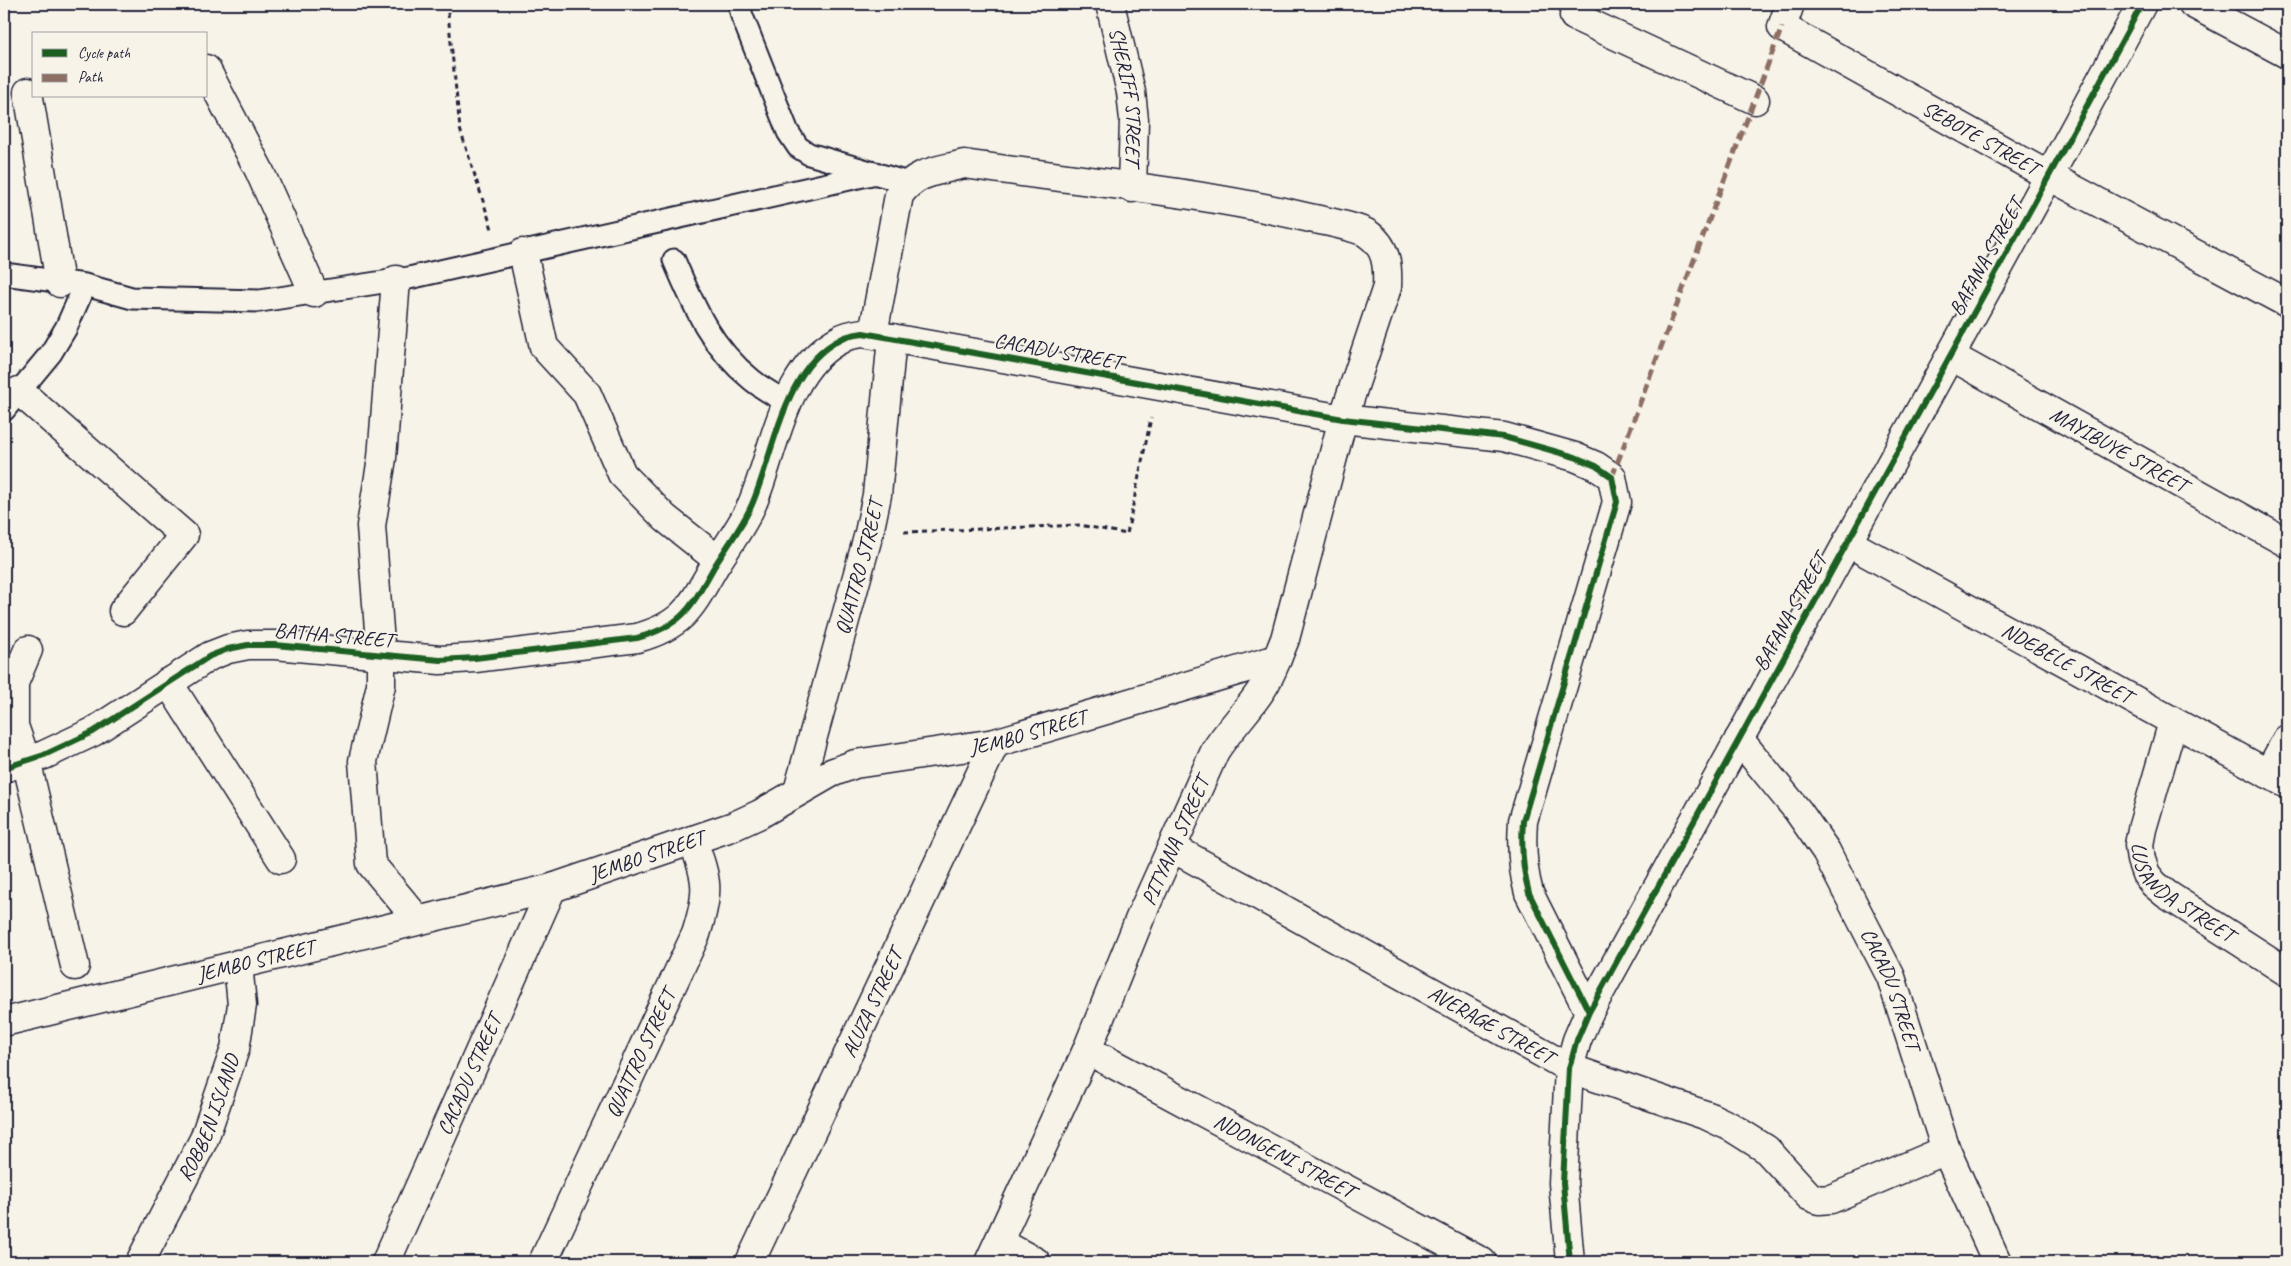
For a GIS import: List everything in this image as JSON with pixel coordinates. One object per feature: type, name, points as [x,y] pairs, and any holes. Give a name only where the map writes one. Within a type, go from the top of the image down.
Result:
[{"type":"street","name":"SHERIFF STREET","points":[[1110,4],[1131,92],[1134,120],[1132,188]]},
{"type":"street","points":[[1577,4],[1574,16],[1755,100]]},
{"type":"street","name":"BAFANA STREET","points":[[1570,1262],[1564,1183],[1569,1068],[1577,1040],[1589,1012],[2142,4]]},
{"type":"street","points":[[2193,4],[2287,54]]},
{"type":"street","name":"SEBOTE STREET","points":[[1786,15],[2049,176],[2287,303]]},
{"type":"street","points":[[208,73],[259,170],[314,292]]},
{"type":"street","points":[[28,92],[73,284]]},
{"type":"street","name":"PITYANA STREET","points":[[908,183],[920,175],[964,164],[1254,205],[1367,233],[1382,246],[1388,266],[1387,288],[1344,419],[1285,639],[1263,688],[1226,732],[1215,751],[1140,918],[1087,1050],[994,1252]]},
{"type":"street","name":"QUATTRO STREET","points":[[798,791],[869,533],[877,495],[882,336],[899,195],[908,183]]},
{"type":"street","points":[[512,255],[544,347],[588,394],[622,474],[665,518],[718,560]]},
{"type":"street","points":[[396,280],[382,458],[371,526],[381,656],[381,685],[363,762],[371,864],[418,920]]},
{"type":"street","name":"CACADU STREET","points":[[660,631],[689,610],[753,503],[788,403],[804,372],[824,349],[842,338],[863,332],[1344,419],[1504,437],[1575,457],[1596,466],[1612,477],[1617,502],[1523,821],[1521,852],[1523,872],[1529,894],[1589,1012]]},
{"type":"street","name":"MAYIBUYE STREET","points":[[1950,356],[2287,543]]},
{"type":"street","points":[[11,401],[184,535],[123,611]]},
{"type":"street","name":"NDEBELE STREET","points":[[1848,542],[2278,779]]},
{"type":"street","name":"BATHA STREET","points":[[15,764],[44,755],[93,732],[210,656],[228,649],[248,645],[275,645],[440,660],[476,658],[637,638],[660,631]]},
{"type":"street","points":[[28,650],[14,683],[15,764],[75,966]]},
{"type":"street","name":"JEMBO STREET","points":[[4,1022],[552,888],[734,826],[760,814],[831,774],[856,764],[995,743],[1277,659]]},
{"type":"street","points":[[168,682],[281,859]]},
{"type":"street","name":"LUSANDA STREET","points":[[2173,722],[2139,844],[2146,874],[2166,894],[2287,972]]},
{"type":"street","name":"CACADU STREET","points":[[1739,739],[1798,811],[1826,851],[1891,977],[1946,1150],[1997,1262]]},
{"type":"street","points":[[2278,779],[2287,739]]},
{"type":"street","name":"ALUZA STREET","points":[[750,1262],[995,743]]},
{"type":"street","name":"QUATTRO STREET","points":[[543,1262],[696,934],[705,906],[706,886],[702,864],[692,840]]},
{"type":"street","name":"AVERAGE STREET","points":[[1173,848],[1569,1068],[1708,1116],[1731,1127],[1766,1149],[1809,1196],[1819,1200],[1831,1199],[1946,1150]]},
{"type":"street","name":"CACADU STREET","points":[[386,1262],[552,888]]},
{"type":"street","name":"ROBBEN ISLAND","points":[[140,1262],[204,1139],[235,1049],[242,1005],[238,964]]},
{"type":"street","name":"NDONGENI STREET","points":[[1087,1050],[1482,1262]]},
{"type":"street","points":[[994,1252],[1036,1262]]},
{"type":"lane","points":[[739,4],[788,132],[798,147],[809,154],[908,183]]},
{"type":"lane","points":[[4,274],[73,284],[132,298],[260,301],[396,280],[876,174]]},
{"type":"lane","points":[[674,260],[693,305],[711,338],[732,364],[754,382],[788,403]]},
{"type":"lane","points":[[11,401],[51,352],[66,328],[73,284]]},
{"type":"path","points":[[447,4],[460,129],[512,255]]},
{"type":"path","points":[[869,533],[1080,525],[1127,534],[1157,386]]},
{"type":"marked path","points":[[1612,477],[1782,27]]},
{"type":"cycle path","points":[[1570,1262],[1563,1183],[1569,1068],[1577,1040],[1589,1012],[2142,4]]},
{"type":"cycle path","points":[[4,768],[44,755],[93,732],[210,656],[228,649],[248,645],[275,645],[440,660],[475,658],[637,638],[666,627],[692,604],[745,518],[761,481],[784,411],[806,369],[822,352],[841,339],[863,333],[1343,419],[1504,437],[1575,457],[1596,466],[1612,477],[1617,502],[1523,821],[1522,831],[1523,866],[1529,893],[1589,1012]]}]
